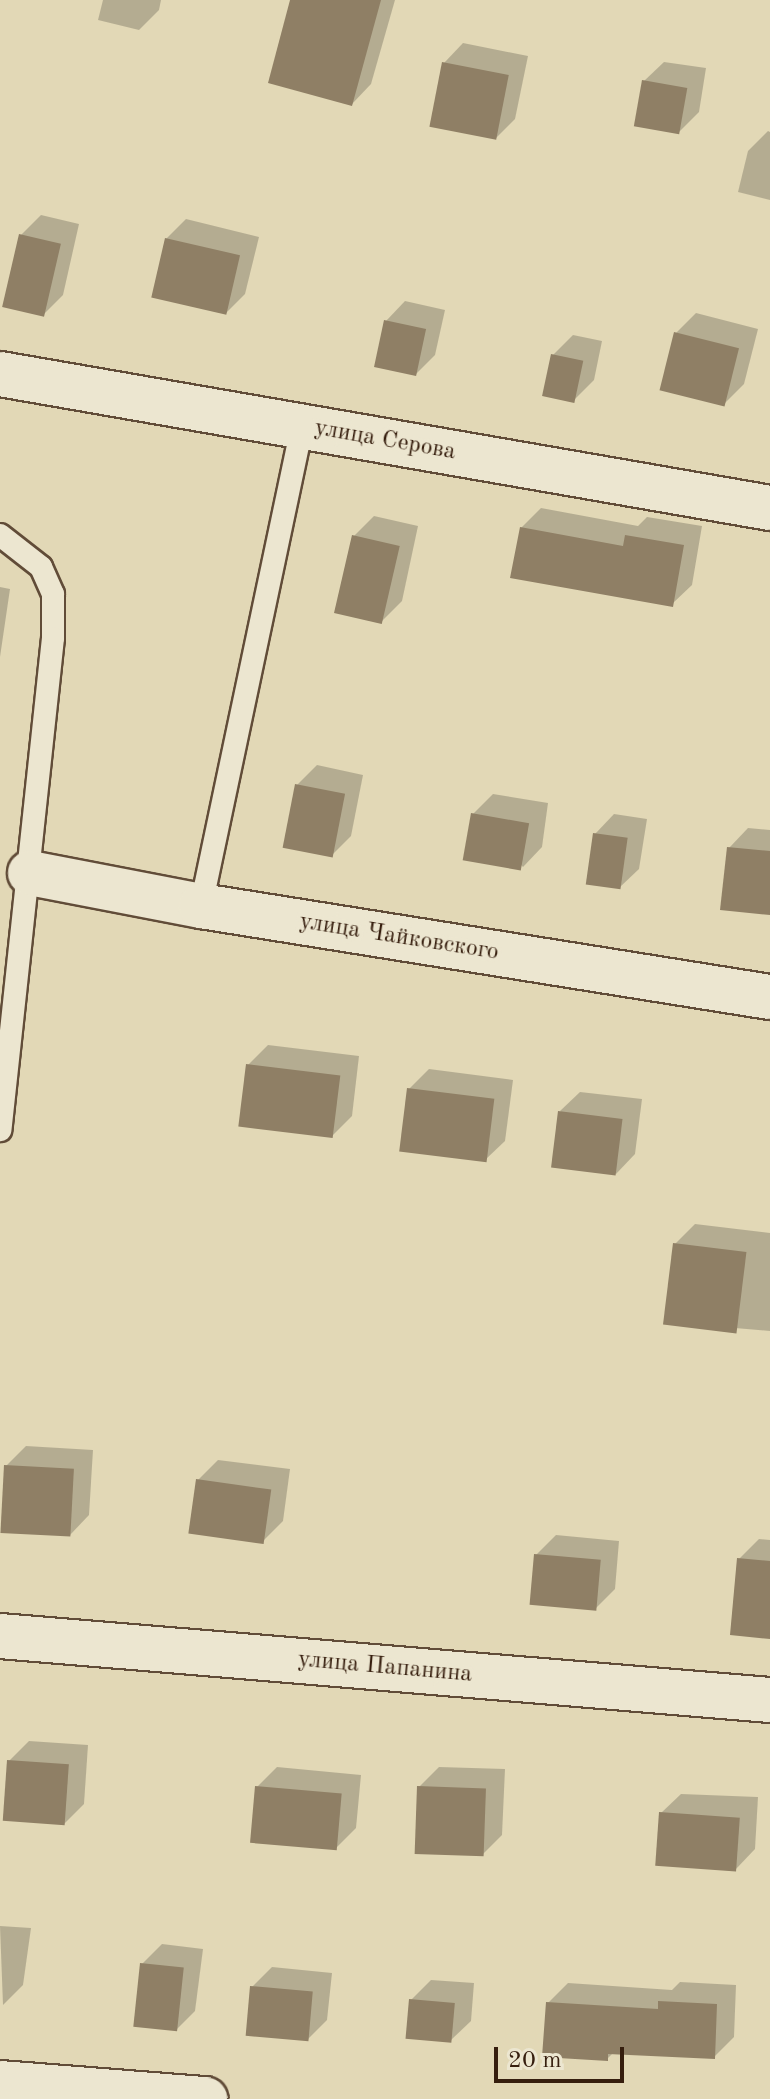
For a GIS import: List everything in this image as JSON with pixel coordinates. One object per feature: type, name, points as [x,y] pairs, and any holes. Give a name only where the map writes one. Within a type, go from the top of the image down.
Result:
[{"type":"street","name":"улица Серова","points":[[0,374],[770,508]]},
{"type":"street","name":"улица Чайковского","points":[[30,873],[201,906],[770,997]]},
{"type":"street","name":"улица Папанина","points":[[0,1636],[770,1700]]},
{"type":"street","points":[[0,2083],[205,2099]]},
{"type":"lane","points":[[201,906],[302,427]]},
{"type":"lane","points":[[0,535],[41,567],[53,594],[30,873],[0,1130]]},
{"type":"building","points":[[290,0],[381,0],[352,106],[268,83]]},
{"type":"building","points":[[442,62],[509,75],[496,140],[429,127]]},
{"type":"building","points":[[642,80],[687,88],[679,134],[634,126]]},
{"type":"building","points":[[19,234],[61,244],[44,317],[2,307]]},
{"type":"building","points":[[165,238],[240,255],[226,315],[151,297]]},
{"type":"building","points":[[384,320],[426,329],[416,376],[374,367]]},
{"type":"building","points":[[674,332],[739,348],[724,406],[659,390]]},
{"type":"building","points":[[551,354],[583,361],[574,403],[542,396]]},
{"type":"building","points":[[520,527],[623,546],[625,535],[684,545],[673,607],[510,578]]},
{"type":"building","points":[[352,535],[400,546],[382,624],[334,613]]},
{"type":"building","points":[[295,784],[345,794],[333,858],[283,848]]},
{"type":"building","points":[[471,813],[529,823],[521,871],[463,860]]},
{"type":"building","points":[[593,833],[628,838],[620,889],[586,884]]},
{"type":"building","points":[[727,847],[770,851],[770,915],[720,910]]},
{"type":"building","points":[[246,1064],[340,1076],[333,1138],[238,1127]]},
{"type":"building","points":[[407,1088],[494,1099],[487,1162],[399,1152]]},
{"type":"building","points":[[558,1111],[623,1119],[616,1175],[551,1168]]},
{"type":"building","points":[[673,1243],[746,1252],[736,1333],[663,1324]]},
{"type":"building","points":[[4,1465],[74,1469],[70,1537],[0,1533]]},
{"type":"building","points":[[196,1479],[271,1490],[264,1544],[188,1533]]},
{"type":"building","points":[[534,1554],[601,1560],[596,1611],[530,1605]]},
{"type":"building","points":[[737,1558],[770,1561],[770,1639],[730,1635]]},
{"type":"building","points":[[7,1760],[69,1764],[65,1825],[3,1821]]},
{"type":"building","points":[[255,1786],[342,1794],[337,1850],[250,1843]]},
{"type":"building","points":[[417,1786],[486,1788],[484,1856],[415,1854]]},
{"type":"building","points":[[659,1812],[740,1818],[736,1872],[655,1866]]},
{"type":"building","points":[[140,1963],[184,1968],[177,2031],[133,2027]]},
{"type":"building","points":[[250,1986],[313,1991],[308,2041],[246,2036]]},
{"type":"building","points":[[409,1999],[455,2003],[451,2043],[406,2039]]},
{"type":"building","points":[[658,2001],[717,2004],[715,2059],[608,2054],[608,2061],[542,2057],[546,2002],[658,2009]]}]
